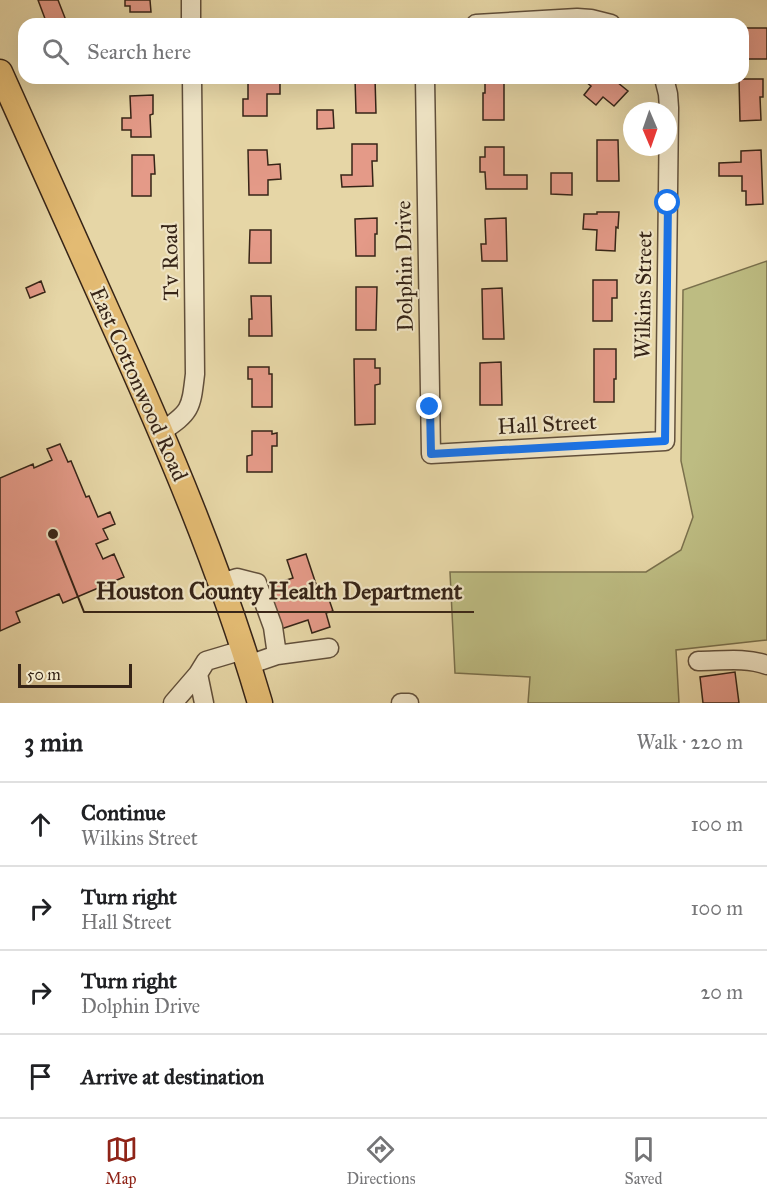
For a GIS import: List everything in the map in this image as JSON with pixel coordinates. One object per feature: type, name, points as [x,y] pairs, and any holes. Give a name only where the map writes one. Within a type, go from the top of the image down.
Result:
[{"type":"main road","name":"East Cottonwood Road","points":[[0,72],[161,432],[197,518],[260,703]]},
{"type":"street","points":[[191,0],[191,18]]},
{"type":"street","name":"Tv Road","points":[[161,432],[179,420],[189,409],[195,374],[192,84]]},
{"type":"street","name":"Dolphin Drive","points":[[425,84],[431,454]]},
{"type":"street","name":"Wilkins Street","points":[[665,441],[669,108],[666,84]]},
{"type":"street","name":"Hall Street","points":[[431,454],[665,441]]},
{"type":"street","points":[[221,583],[237,578],[257,583],[273,627],[277,655]]},
{"type":"street","points":[[173,703],[206,662],[329,648]]},
{"type":"street","points":[[698,661],[761,662],[767,665]]},
{"type":"street","points":[[198,674],[204,703]]},
{"type":"street","points":[[401,703],[409,703]]},
{"type":"shaded area","points":[[767,261],[767,640],[676,650],[679,703],[528,703],[530,677],[455,673],[450,572],[646,572],[681,550],[693,517],[681,461],[683,290]]},
{"type":"building","points":[[38,0],[58,0],[65,18],[45,18]]},
{"type":"building","points":[[125,0],[150,0],[151,12],[130,12],[130,6],[125,6]]},
{"type":"building","points":[[749,28],[767,28],[767,59],[749,59]]},
{"type":"building","points":[[749,79],[763,79],[763,97],[760,97],[761,120],[740,121],[739,84],[749,84]]},
{"type":"building","points":[[248,84],[280,84],[280,94],[267,94],[267,116],[243,116],[243,99],[248,99]]},
{"type":"building","points":[[355,84],[375,84],[376,113],[356,113]]},
{"type":"building","points":[[485,84],[504,84],[504,120],[483,120],[483,93],[485,93]]},
{"type":"building","points":[[588,84],[619,84],[628,91],[614,106],[603,97],[596,105],[584,95],[591,86]]},
{"type":"building","points":[[153,95],[153,114],[150,115],[151,137],[131,137],[131,130],[122,130],[122,118],[131,118],[130,96]]},
{"type":"building","points":[[317,110],[333,110],[334,128],[317,129]]},
{"type":"building","points":[[597,140],[618,140],[619,181],[597,181]]},
{"type":"building","points":[[352,144],[377,144],[377,161],[372,161],[373,186],[342,187],[341,175],[352,175]]},
{"type":"building","points":[[485,147],[504,147],[504,175],[527,175],[527,189],[486,189],[485,172],[480,172],[480,157],[485,157]]},
{"type":"building","points":[[248,150],[267,150],[268,165],[280,164],[281,179],[268,180],[268,195],[249,195]]},
{"type":"building","points":[[761,150],[763,204],[746,205],[746,191],[742,191],[742,176],[719,176],[719,163],[741,162],[741,151]]},
{"type":"building","points":[[132,155],[154,155],[155,174],[151,174],[151,196],[132,196]]},
{"type":"building","points":[[551,173],[572,173],[572,195],[551,194]]},
{"type":"building","points":[[597,212],[619,212],[615,251],[596,250],[597,230],[583,229],[584,214],[597,214]]},
{"type":"building","points":[[377,218],[375,256],[356,256],[355,219]]},
{"type":"building","points":[[506,218],[507,261],[482,261],[481,244],[486,244],[485,219]]},
{"type":"building","points":[[250,230],[271,230],[271,263],[249,263]]},
{"type":"building","points":[[593,280],[617,280],[617,298],[612,298],[612,321],[593,321]]},
{"type":"building","points":[[41,281],[45,292],[30,298],[26,288]]},
{"type":"building","points":[[356,287],[377,287],[376,330],[356,330]]},
{"type":"building","points":[[502,288],[504,339],[483,339],[482,289]]},
{"type":"building","points":[[251,296],[271,296],[272,336],[249,336],[249,319],[252,319]]},
{"type":"building","points":[[594,349],[616,349],[614,402],[594,402]]},
{"type":"building","points":[[354,359],[375,359],[375,368],[380,368],[380,384],[375,385],[375,424],[355,425]]},
{"type":"building","points":[[501,362],[502,405],[480,405],[480,363]]},
{"type":"building","points":[[248,367],[269,367],[269,374],[272,374],[272,407],[252,407],[252,379],[248,379]]},
{"type":"building","points":[[252,431],[277,433],[277,446],[272,446],[272,472],[247,472],[247,456],[252,455]]},
{"type":"building","points":[[60,444],[68,462],[71,461],[86,497],[89,496],[98,517],[110,512],[115,524],[103,529],[108,539],[96,544],[103,559],[114,554],[124,577],[63,603],[59,594],[16,612],[20,622],[0,631],[0,478],[33,464],[34,468],[52,460],[47,449]]},
{"type":"building","points":[[306,554],[317,587],[324,585],[333,611],[326,613],[330,627],[312,633],[308,620],[281,629],[267,586],[293,578],[287,560]]},
{"type":"building","points":[[735,672],[739,703],[703,703],[700,677]]},
{"type":"place","name":"Houston County Health Department","points":[[53,534]]},
{"type":"route","points":[[430,407],[431,454],[665,441],[668,203]]}]
